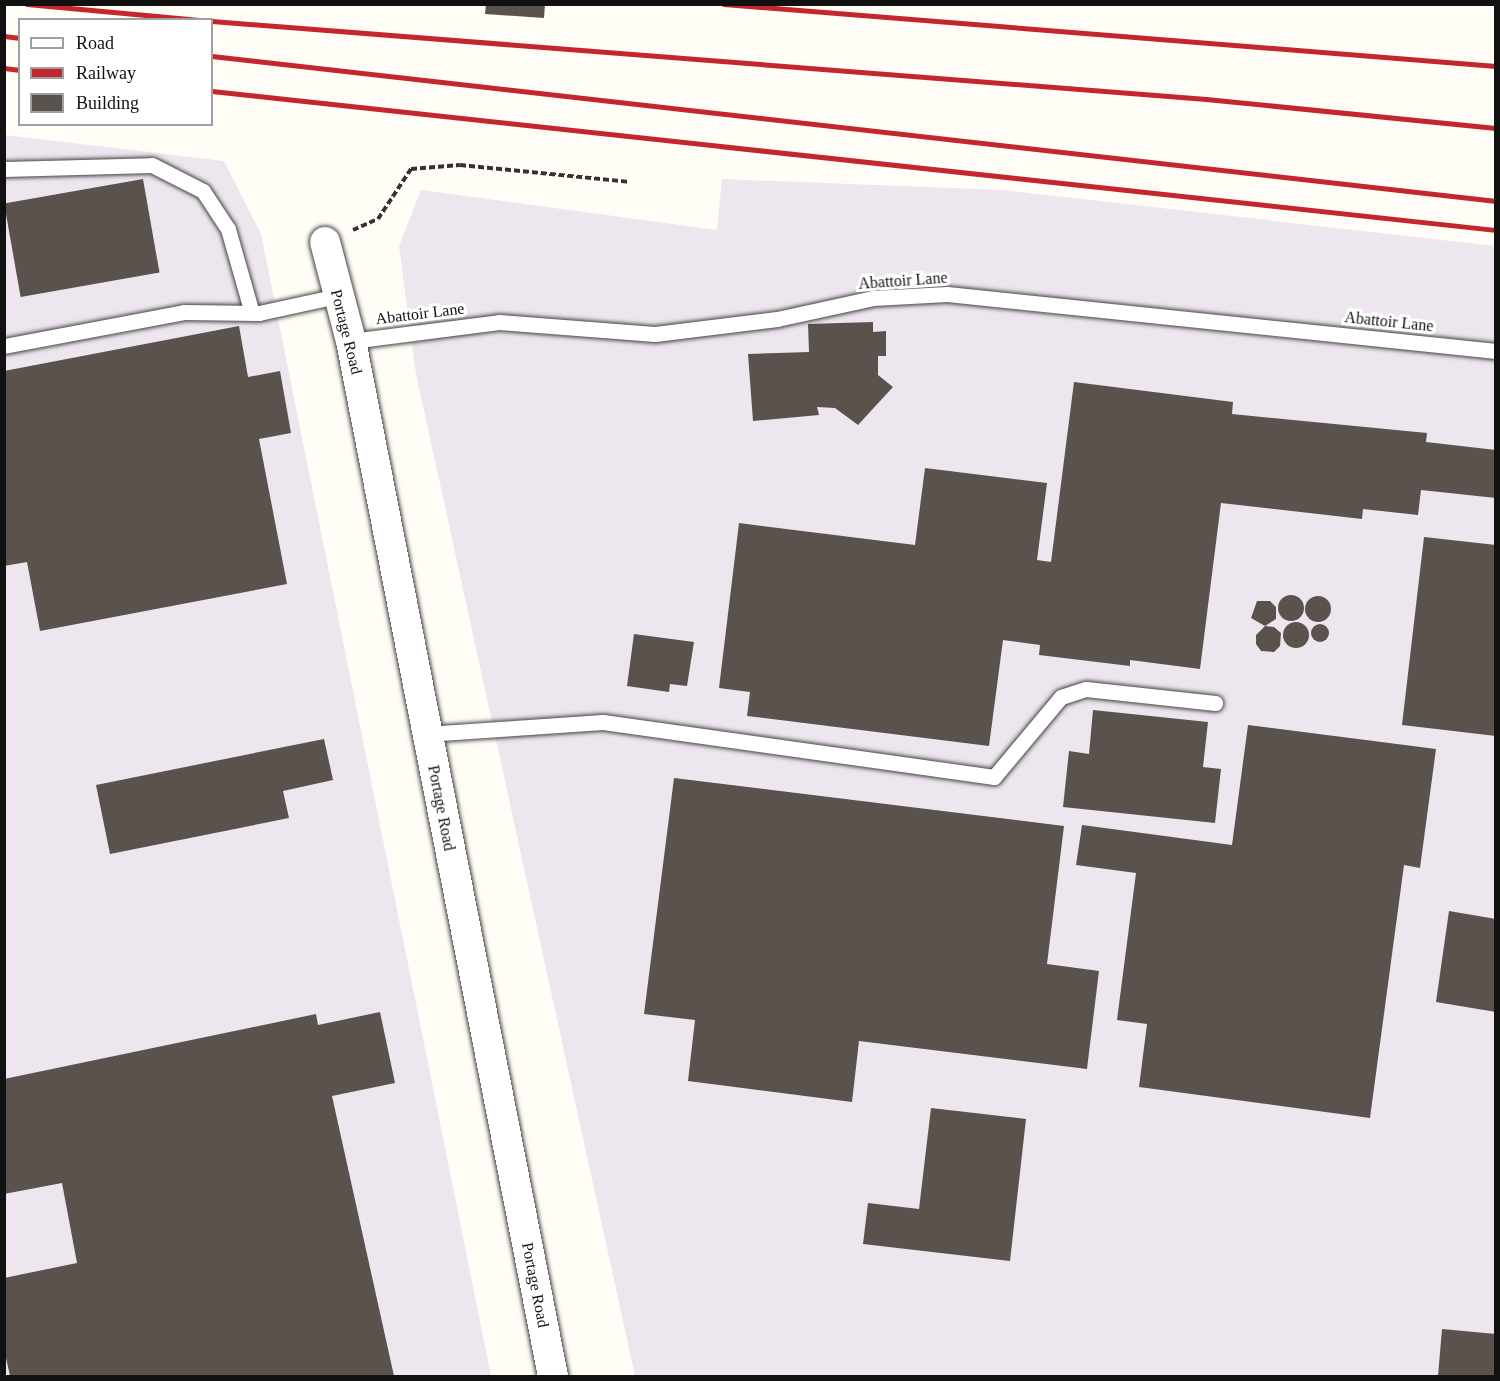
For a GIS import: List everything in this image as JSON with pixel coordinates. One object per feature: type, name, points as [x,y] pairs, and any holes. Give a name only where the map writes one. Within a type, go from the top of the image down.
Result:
[{"type":"street","name":"Portage Road","points":[[325,242],[337,296],[351,341],[553,1377]]},
{"type":"lane","points":[[4,169],[152,165],[203,191],[228,229],[252,313]]},
{"type":"lane","name":"Abattoir Lane","points":[[351,341],[499,322],[655,334],[777,319],[873,298],[947,294],[1496,351]]},
{"type":"lane","points":[[4,346],[184,312],[252,313],[337,296]]},
{"type":"lane","points":[[426,734],[603,722],[994,777],[1061,697],[1086,689],[1215,703]]},
{"type":"path","points":[[325,242],[378,219],[411,169],[460,165],[629,182]]},
{"type":"shaded area","points":[[5,135],[224,161],[261,234],[491,1376],[5,1376]]},
{"type":"shaded area","points":[[722,179],[1003,190],[1495,246],[1495,1376],[635,1376],[416,374],[399,246],[421,190],[717,230]]},
{"type":"building","points":[[486,4],[545,4],[544,18],[485,14]]},
{"type":"building","points":[[143,179],[159,273],[21,297],[4,203]]},
{"type":"building","points":[[873,322],[873,332],[886,331],[886,356],[878,356],[878,375],[893,387],[858,425],[835,408],[817,407],[819,415],[753,421],[748,354],[809,352],[808,324]]},
{"type":"building","points":[[239,326],[248,377],[280,371],[291,433],[259,439],[287,584],[40,631],[27,562],[4,566],[4,371]]},
{"type":"building","points":[[1074,382],[1233,402],[1232,414],[1427,433],[1426,442],[1496,450],[1496,498],[1421,490],[1418,515],[1363,509],[1362,519],[1221,503],[1200,669],[1130,660],[1130,666],[1039,655],[1040,645],[1003,640],[989,746],[747,716],[750,692],[719,688],[739,523],[915,545],[925,468],[1047,483],[1037,560],[1051,562]]},
{"type":"building","points":[[1424,537],[1496,545],[1496,736],[1402,725]]},
{"type":"building","points":[[1291,595],[1300,599],[1304,608],[1300,617],[1291,621],[1282,617],[1278,608],[1282,599]]},
{"type":"building","points":[[1318,596],[1327,600],[1331,609],[1327,618],[1318,622],[1309,618],[1305,609],[1309,600]]},
{"type":"building","points":[[1257,601],[1270,601],[1276,607],[1276,619],[1265,626],[1251,618]]},
{"type":"building","points":[[1296,622],[1305,626],[1309,635],[1305,644],[1296,648],[1287,644],[1283,635],[1287,626]]},
{"type":"building","points":[[1316,624],[1324,624],[1329,629],[1327,640],[1316,642],[1311,637],[1311,629]]},
{"type":"building","points":[[1265,626],[1274,627],[1281,633],[1280,646],[1274,652],[1261,651],[1256,644],[1256,635]]},
{"type":"building","points":[[634,634],[694,642],[687,686],[670,684],[669,692],[627,686]]},
{"type":"building","points":[[1093,710],[1208,722],[1203,767],[1221,769],[1215,823],[1063,807],[1069,751],[1089,754]]},
{"type":"building","points":[[1248,725],[1436,749],[1420,868],[1404,865],[1370,1118],[1139,1087],[1147,1024],[1117,1020],[1136,873],[1076,865],[1082,825],[1232,845]]},
{"type":"building","points":[[324,739],[333,780],[283,791],[289,818],[110,854],[96,785]]},
{"type":"building","points":[[674,778],[1064,826],[1047,964],[1099,971],[1087,1069],[859,1041],[852,1102],[688,1081],[695,1020],[644,1014]]},
{"type":"building","points":[[1449,911],[1496,919],[1496,1012],[1436,1002]]},
{"type":"building","points":[[380,1012],[395,1083],[332,1096],[394,1376],[10,1376],[4,1349],[4,1278],[77,1263],[62,1183],[4,1194],[4,1079],[316,1014],[318,1025]]},
{"type":"building","points":[[931,1108],[1026,1119],[1010,1261],[863,1244],[868,1203],[919,1209]]},
{"type":"building","points":[[1442,1329],[1496,1334],[1496,1376],[1438,1376]]},
{"type":"railway","points":[[27,4],[178,18]]},
{"type":"railway","points":[[724,4],[1496,66]]},
{"type":"railway","points":[[213,21],[1206,99],[1496,128]]},
{"type":"railway","points":[[4,36],[18,38]]},
{"type":"railway","points":[[213,56],[1496,201]]},
{"type":"railway","points":[[4,68],[18,70]]},
{"type":"railway","points":[[213,91],[1496,230]]}]
